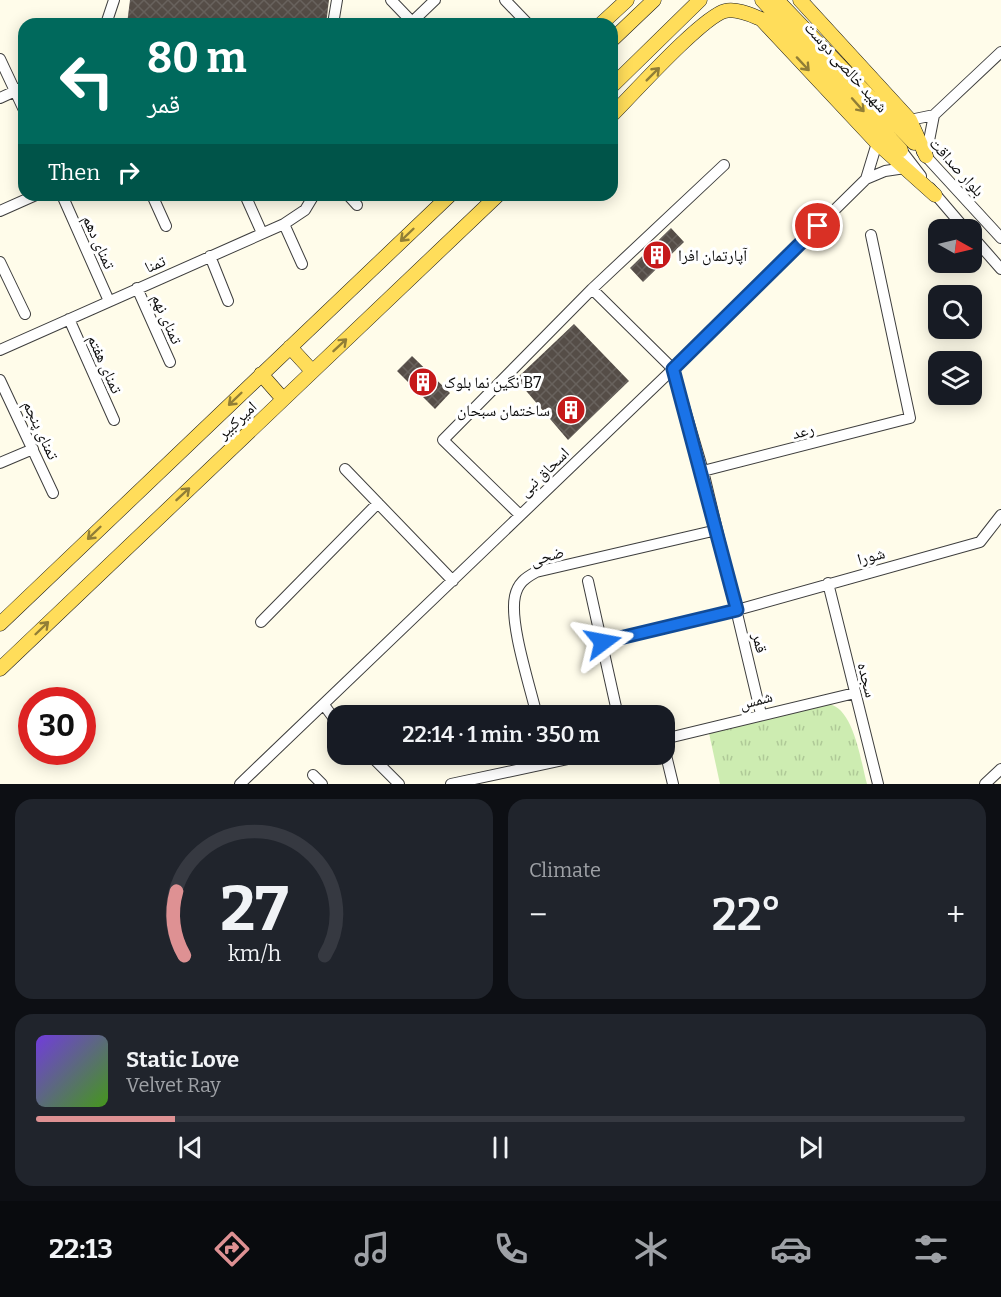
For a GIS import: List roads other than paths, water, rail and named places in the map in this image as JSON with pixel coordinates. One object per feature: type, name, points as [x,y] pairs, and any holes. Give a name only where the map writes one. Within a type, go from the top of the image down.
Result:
[{"type":"main road","points":[[608,18],[627,0]]},
{"type":"main road","points":[[618,34],[654,0]]},
{"type":"main road","points":[[618,80],[700,0]]},
{"type":"main road","name":"شهید خالصی دوست","points":[[762,0],[884,132]]},
{"type":"main road","name":"شهید خالصی دوست","points":[[777,0],[884,132]]},
{"type":"main road","points":[[800,0],[910,120],[926,156]]},
{"type":"main road","points":[[618,109],[696,31],[725,11],[741,6],[761,19],[901,150]]},
{"type":"main road","points":[[884,132],[914,143]]},
{"type":"main road","points":[[884,132],[905,168],[936,195]]},
{"type":"main road","name":"امیرکبیر","points":[[0,624],[444,201]]},
{"type":"main road","name":"امیرکبیر","points":[[0,669],[492,201]]},
{"type":"main road","points":[[290,347],[312,371]]},
{"type":"main road","points":[[261,374],[283,399]]},
{"type":"street","points":[[108,18],[114,0]]},
{"type":"street","points":[[334,18],[337,0]]},
{"type":"street","points":[[391,0],[408,18]]},
{"type":"street","points":[[418,18],[435,0]]},
{"type":"street","points":[[505,0],[522,18]]},
{"type":"street","points":[[910,120],[934,115],[1001,52]]},
{"type":"street","points":[[0,59],[18,86]]},
{"type":"street","points":[[0,98],[18,90]]},
{"type":"street","points":[[926,156],[934,115]]},
{"type":"street","points":[[866,179],[884,132]]},
{"type":"street","name":"بلوار صداقت","points":[[914,143],[1001,238]]},
{"type":"street","name":"بلوار صداقت","points":[[901,150],[957,219]]},
{"type":"street","points":[[520,515],[443,441],[592,289],[724,165]]},
{"type":"street","points":[[866,179],[885,171],[905,168]]},
{"type":"street","name":"اسحاق نبی","points":[[240,784],[673,369],[866,179]]},
{"type":"street","points":[[0,211],[22,201]]},
{"type":"street","name":"تمنای دهم","points":[[65,201],[110,301]]},
{"type":"street","points":[[156,201],[166,226]]},
{"type":"street","points":[[248,201],[262,233]]},
{"type":"street","name":"تمنا","points":[[0,350],[284,224],[305,210],[310,201]]},
{"type":"street","points":[[353,201],[357,205]]},
{"type":"street","points":[[284,224],[302,264]]},
{"type":"street","name":"رعد","points":[[702,471],[910,418],[872,235]]},
{"type":"street","points":[[982,247],[1001,269]]},
{"type":"street","points":[[210,256],[228,301]]},
{"type":"street","points":[[0,262],[25,314]]},
{"type":"street","name":"تمنای نهم","points":[[137,288],[170,362]]},
{"type":"street","points":[[592,289],[673,369]]},
{"type":"street","name":"تمنای هفتم","points":[[69,319],[114,420]]},
{"type":"street","name":"قمر","points":[[673,369],[717,530],[760,714]]},
{"type":"street","name":"تمنای پنجم","points":[[0,380],[53,493]]},
{"type":"street","points":[[0,463],[33,448]]},
{"type":"street","points":[[345,469],[453,580]]},
{"type":"street","points":[[261,622],[378,503]]},
{"type":"street","name":"شورا","points":[[603,642],[737,610],[980,542],[1001,515]]},
{"type":"street","name":"ضحی","points":[[535,705],[514,614],[515,595],[522,580],[536,572],[717,530]]},
{"type":"street","points":[[588,581],[616,705]]},
{"type":"street","name":"سجده","points":[[828,583],[878,784]]},
{"type":"street","name":"شمس","points":[[675,736],[855,693]]},
{"type":"street","points":[[324,705],[327,709]]},
{"type":"street","points":[[380,765],[399,784]]},
{"type":"street","points":[[451,784],[524,765]]},
{"type":"street","points":[[668,765],[673,784]]},
{"type":"street","points":[[986,784],[1001,769]]},
{"type":"street","points":[[313,775],[322,784]]},
{"type":"place","name":"آپارتمان افرا","points":[[657,255]]},
{"type":"place","name":"نگین نما بلوک B7","points":[[423,382]]},
{"type":"place","name":"ساختمان سبحان","points":[[571,410]]}]
